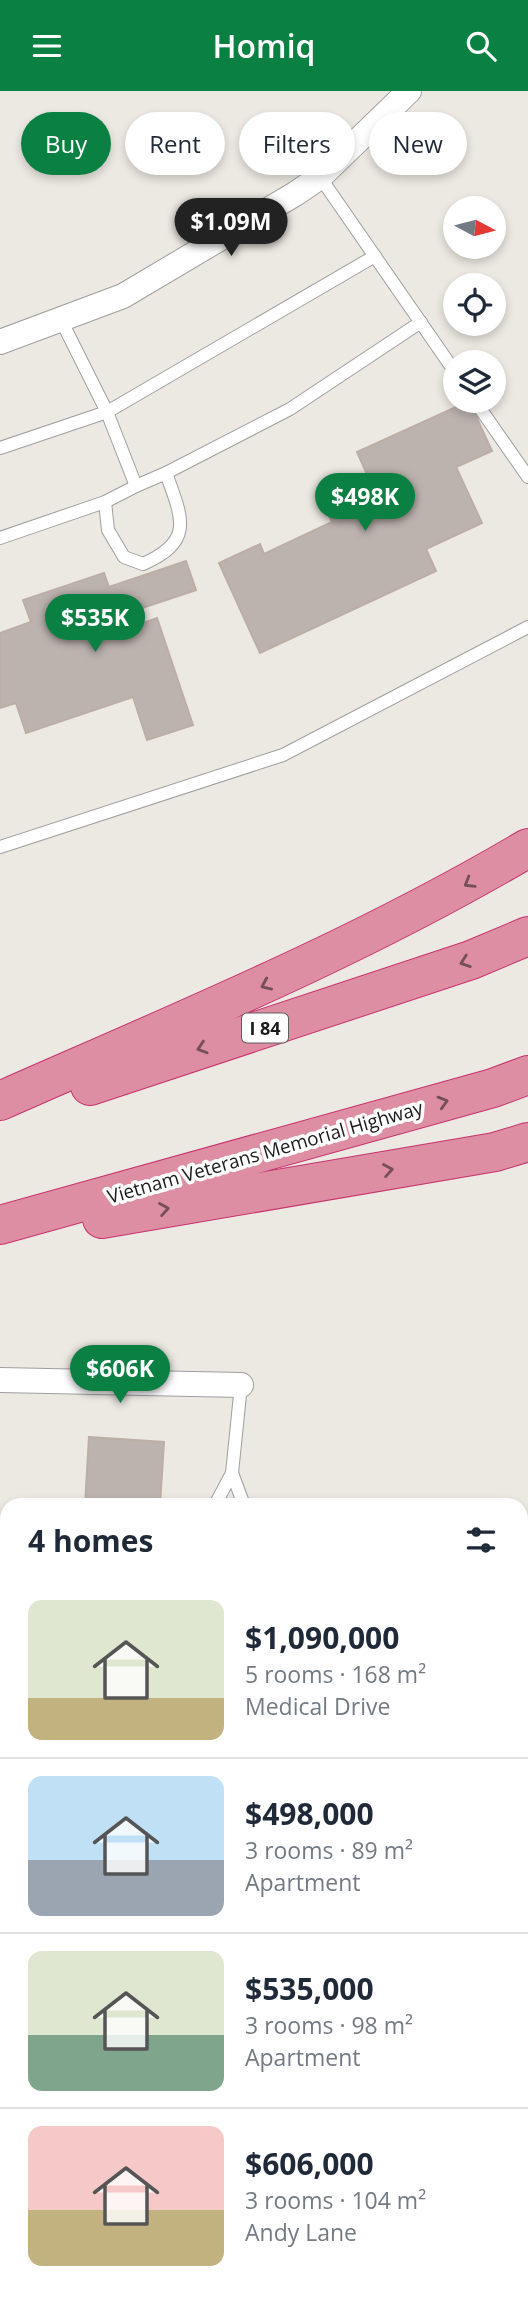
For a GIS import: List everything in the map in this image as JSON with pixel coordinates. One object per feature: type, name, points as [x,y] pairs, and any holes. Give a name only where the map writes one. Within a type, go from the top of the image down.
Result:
[{"type":"highway","points":[[0,1101],[297,971],[457,890],[528,848]]},
{"type":"highway","name":"I 84","points":[[0,1115],[471,960],[528,936]]},
{"type":"highway","name":"Vietnam Veterans Memorial Highway","points":[[0,1225],[494,1088],[528,1075]]},
{"type":"highway","points":[[0,1237],[481,1154],[528,1142]]},
{"type":"street","points":[[0,342],[123,296],[320,177],[409,91]]},
{"type":"street","points":[[0,1380],[241,1385]]},
{"type":"lane","points":[[320,177],[443,354]]},
{"type":"lane","points":[[0,448],[107,412],[374,256]]},
{"type":"lane","points":[[61,320],[107,412],[136,486]]},
{"type":"lane","points":[[0,538],[105,502],[166,473],[290,409],[421,322]]},
{"type":"lane","points":[[483,413],[528,477]]},
{"type":"lane","points":[[105,502],[108,530],[124,557],[143,564],[167,553],[180,533],[180,513],[166,473]]},
{"type":"lane","points":[[0,847],[283,755],[528,627]]},
{"type":"lane","points":[[219,1498],[232,1472],[241,1385]]},
{"type":"lane","points":[[232,1472],[241,1498]]},
{"type":"building","points":[[443,413],[475,413],[492,451],[456,467],[482,523],[426,549],[436,571],[260,653],[219,563],[260,544],[264,554],[332,522],[323,503],[370,481],[357,452]]},
{"type":"building","points":[[186,561],[196,590],[130,612],[135,626],[157,618],[193,725],[147,740],[133,697],[26,733],[16,703],[0,708],[0,633],[31,622],[23,600],[104,573],[109,587]]},
{"type":"building","points":[[89,1437],[164,1442],[160,1498],[85,1498]]}]
